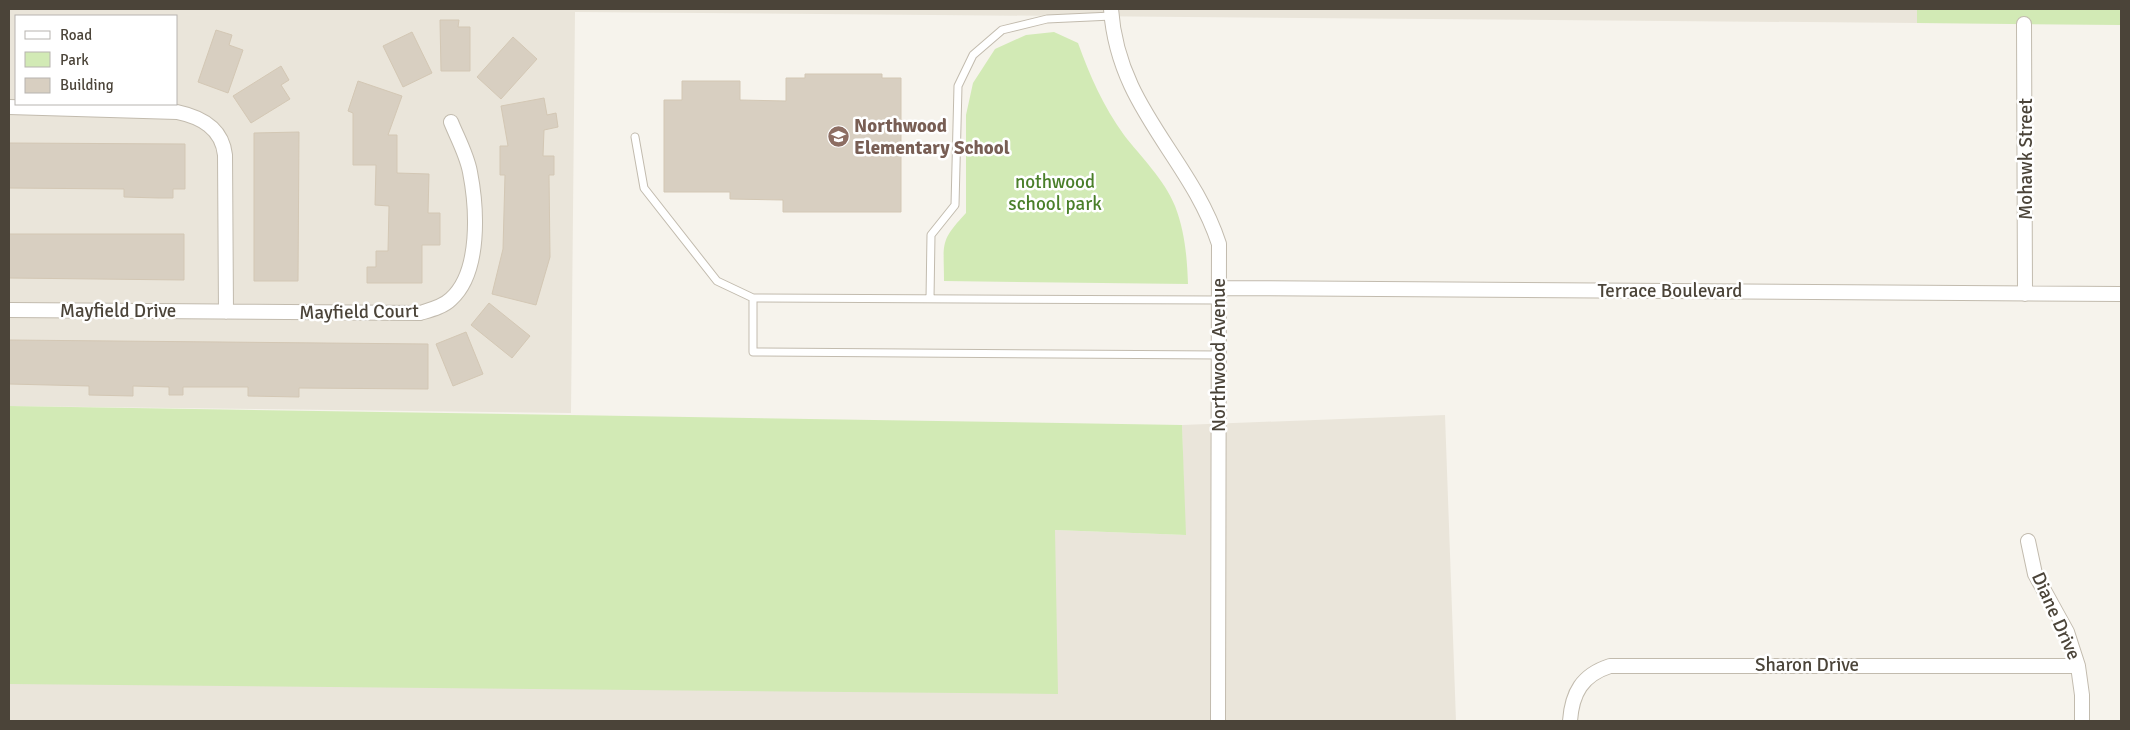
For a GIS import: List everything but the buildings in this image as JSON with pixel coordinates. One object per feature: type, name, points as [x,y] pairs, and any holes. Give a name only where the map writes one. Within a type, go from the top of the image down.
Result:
[{"type":"street","name":"Northwood Avenue","points":[[1112,12],[1118,55],[1133,93],[1210,216],[1219,244],[1218,721]]},
{"type":"street","name":"Mohawk Street","points":[[2024,24],[2025,294]]},
{"type":"street","points":[[9,107],[177,112],[195,116],[216,131],[224,143],[225,155],[226,312]]},
{"type":"street","name":"Mayfield Court","points":[[226,312],[420,313],[436,309],[452,299],[472,262],[474,239],[470,170],[451,122]]},
{"type":"street","name":"Terrace Boulevard","points":[[1219,294],[2121,294]]},
{"type":"street","name":"Mayfield Drive","points":[[9,310],[226,312]]},
{"type":"street","name":"Diane Drive","points":[[2028,541],[2035,574],[2067,632],[2078,666],[2082,695],[2082,721]]},
{"type":"street","name":"Sharon Drive","points":[[1570,721],[1571,704],[1577,688],[1593,674],[1610,666],[2078,666]]},
{"type":"lane","points":[[930,299],[931,235],[955,205],[958,86],[973,55],[1002,30],[1047,19],[1112,12]]},
{"type":"lane","points":[[636,137],[644,188],[716,280],[753,298],[930,299],[1219,294]]},
{"type":"lane","points":[[753,298],[753,352],[1219,355]]},
{"type":"shaded area","points":[[9,9],[1917,9],[1917,23],[575,12],[571,413],[9,406]]},
{"type":"shaded area","points":[[1445,415],[1456,721],[9,721],[9,684],[1055,530],[1185,535],[1182,425]]},
{"type":"green space","points":[[1917,9],[2121,9],[2121,25],[1917,23]]},
{"type":"green space","name":"nothwood school park","points":[[1054,32],[1078,43],[1103,102],[1124,135],[1159,177],[1170,196],[1175,206],[1183,235],[1188,284],[944,281],[944,250],[947,237],[966,213],[966,115],[973,83],[995,49],[1026,35]]},
{"type":"green space","points":[[9,406],[1182,425],[1186,535],[1055,530],[1058,694],[9,684]]},
{"type":"place","name":"Northwood Elementary School","points":[[838,137]]}]
